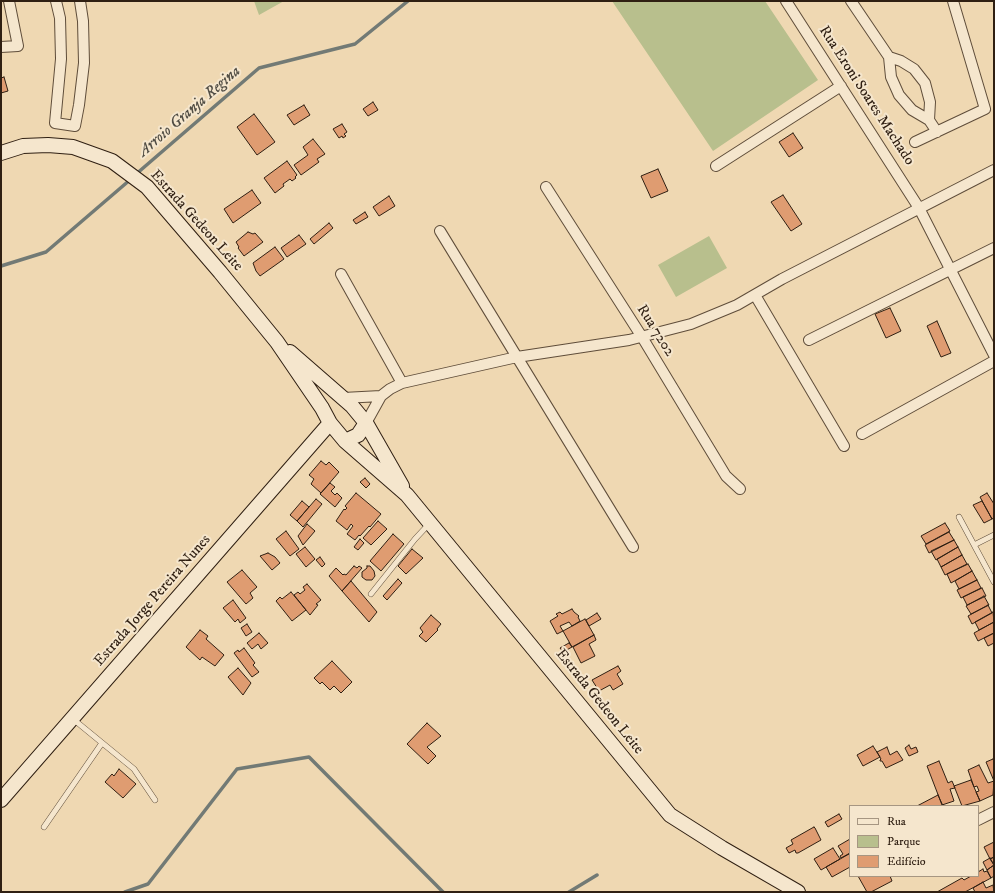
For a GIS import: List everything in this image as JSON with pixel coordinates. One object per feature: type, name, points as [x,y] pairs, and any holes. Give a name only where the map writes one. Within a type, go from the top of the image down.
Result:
[{"type":"main road","name":"Estrada Gedeon Leite","points":[[1,153],[23,146],[48,145],[73,147],[112,161],[147,187],[220,272],[277,342],[322,408],[330,423],[345,441],[407,495],[670,815],[722,848],[798,892]]},
{"type":"main road","name":"Estrada Gedeon Leite","points":[[277,342],[352,406],[366,423],[407,495]]},
{"type":"main road","points":[[322,408],[326,401],[343,398]]},
{"type":"main road","name":"Estrada Jorge Pereira Nunes","points":[[1,800],[330,423]]},
{"type":"main road","points":[[345,441],[358,436],[366,423]]},
{"type":"street","points":[[1,47],[18,46],[9,1]]},
{"type":"street","points":[[56,1],[60,18],[61,58],[55,123],[75,126],[84,63],[83,21],[80,1]]},
{"type":"street","name":"Rua Eroni Soares Machado","points":[[786,1],[920,208],[994,355]]},
{"type":"street","points":[[852,1],[889,57],[891,77],[899,95],[912,110],[929,120],[937,132]]},
{"type":"street","points":[[915,142],[985,109],[953,1]]},
{"type":"street","points":[[889,57],[901,61],[914,69],[925,83],[930,102],[929,120]]},
{"type":"street","points":[[716,166],[841,86]]},
{"type":"street","points":[[366,423],[381,396],[390,389],[402,383],[517,357],[629,340],[691,324],[755,296],[782,279],[994,170]]},
{"type":"street","name":"Rua 7202","points":[[546,187],[642,337],[726,476],[740,489]]},
{"type":"street","points":[[440,231],[633,547]]},
{"type":"street","points":[[809,340],[994,248]]},
{"type":"street","points":[[341,274],[402,383]]},
{"type":"street","points":[[755,296],[844,446]]},
{"type":"street","points":[[862,434],[994,361]]},
{"type":"street","points":[[343,398],[381,396]]},
{"type":"street","points":[[979,820],[994,812]]},
{"type":"lane","points":[[958,517],[994,582]]},
{"type":"lane","points":[[370,594],[430,523]]},
{"type":"lane","points":[[974,545],[994,535]]},
{"type":"lane","points":[[72,719],[134,769],[155,800]]},
{"type":"lane","points":[[44,827],[102,743]]},
{"type":"green space","points":[[254,1],[284,1],[259,15]]},
{"type":"green space","points":[[612,1],[765,1],[818,80],[713,151]]},
{"type":"green space","points":[[709,236],[727,268],[676,297],[658,265]]},
{"type":"building","points":[[4,77],[8,91],[1,93],[1,78]]},
{"type":"building","points":[[373,102],[378,110],[368,116],[363,109]]},
{"type":"building","points":[[304,105],[310,115],[294,125],[287,115]]},
{"type":"building","points":[[254,114],[275,142],[257,155],[237,127]]},
{"type":"building","points":[[342,124],[347,132],[344,134],[346,136],[339,138],[333,129]]},
{"type":"building","points":[[793,133],[803,148],[789,157],[779,142]]},
{"type":"building","points":[[313,139],[325,154],[317,159],[319,162],[301,175],[294,165],[308,155],[303,147]]},
{"type":"building","points":[[287,161],[297,175],[295,177],[296,178],[292,181],[290,179],[283,184],[284,186],[275,193],[264,178]]},
{"type":"building","points":[[658,169],[668,191],[651,198],[641,176]]},
{"type":"building","points":[[252,190],[261,203],[233,223],[224,209]]},
{"type":"building","points":[[783,195],[802,224],[791,231],[771,202]]},
{"type":"building","points":[[389,196],[395,206],[379,216],[373,207]]},
{"type":"building","points":[[365,212],[368,217],[356,224],[353,220]]},
{"type":"building","points":[[329,223],[333,228],[314,244],[310,239]]},
{"type":"building","points":[[248,232],[253,234],[255,233],[263,242],[244,256],[238,248],[239,247],[236,242]]},
{"type":"building","points":[[299,235],[306,244],[287,257],[281,248]]},
{"type":"building","points":[[275,247],[284,259],[260,276],[253,263]]},
{"type":"building","points":[[890,308],[901,331],[886,338],[875,314]]},
{"type":"building","points":[[937,321],[951,353],[941,357],[927,326]]},
{"type":"building","points":[[321,461],[326,465],[329,462],[339,472],[321,493],[311,484],[314,479],[309,475]]},
{"type":"building","points":[[365,478],[370,484],[366,488],[360,482]]},
{"type":"building","points":[[330,483],[335,487],[331,491],[335,495],[337,493],[342,498],[335,507],[320,494]]},
{"type":"building","points":[[356,493],[381,514],[370,527],[369,526],[355,540],[347,534],[353,526],[351,524],[347,530],[336,521],[344,509],[345,510],[347,508],[345,506]]},
{"type":"building","points":[[987,493],[994,504],[994,518],[992,519],[980,497]]},
{"type":"building","points":[[316,499],[322,504],[303,527],[297,521]]},
{"type":"building","points":[[302,501],[309,507],[297,521],[290,515]]},
{"type":"building","points":[[982,501],[992,519],[984,523],[973,505]]},
{"type":"building","points":[[378,521],[387,529],[371,545],[363,538]]},
{"type":"building","points":[[945,523],[950,531],[926,544],[921,536]]},
{"type":"building","points":[[307,524],[315,531],[303,545],[298,536]]},
{"type":"building","points":[[286,531],[299,549],[290,556],[276,539]]},
{"type":"building","points":[[949,532],[954,540],[929,553],[925,545]]},
{"type":"building","points":[[393,534],[404,544],[381,571],[370,561]]},
{"type":"building","points":[[360,539],[364,543],[358,550],[354,547]]},
{"type":"building","points":[[954,540],[958,547],[936,560],[931,551]]},
{"type":"building","points":[[305,547],[315,559],[306,567],[296,554]]},
{"type":"building","points":[[958,547],[962,555],[941,567],[937,559]]},
{"type":"building","points":[[412,549],[423,558],[406,574],[398,566]]},
{"type":"building","points":[[268,553],[275,557],[280,563],[272,570],[260,556]]},
{"type":"building","points":[[962,555],[967,564],[945,575],[941,567]]},
{"type":"building","points":[[320,557],[325,564],[322,567],[316,560]]},
{"type":"building","points":[[968,564],[972,571],[951,583],[947,574]]},
{"type":"building","points":[[354,566],[357,568],[359,566],[362,568],[342,591],[329,576],[336,568],[343,575],[346,575]]},
{"type":"building","points":[[367,566],[370,566],[374,571],[375,576],[372,580],[366,580],[362,577],[362,572],[367,568]]},
{"type":"building","points":[[242,570],[257,587],[250,593],[253,598],[246,604],[227,582]]},
{"type":"building","points":[[972,571],[977,580],[959,589],[955,581]]},
{"type":"building","points":[[398,579],[402,583],[387,600],[383,596]]},
{"type":"building","points":[[977,580],[981,588],[961,598],[957,590]]},
{"type":"building","points":[[351,581],[377,612],[369,622],[342,591]]},
{"type":"building","points":[[307,584],[321,600],[316,604],[318,605],[310,615],[294,595],[298,592],[300,594],[305,590],[303,587]]},
{"type":"building","points":[[982,588],[986,596],[967,605],[963,597]]},
{"type":"building","points":[[291,592],[306,610],[292,621],[276,601],[280,597],[282,599]]},
{"type":"building","points":[[984,596],[989,605],[971,614],[966,606]]},
{"type":"building","points":[[233,600],[246,618],[240,623],[238,619],[235,622],[223,608]]},
{"type":"building","points":[[988,605],[992,613],[972,624],[968,616]]},
{"type":"building","points":[[572,609],[579,616],[580,621],[572,626],[569,622],[560,626],[563,631],[557,634],[550,621],[558,616],[556,614],[560,612],[562,614]]},
{"type":"building","points":[[993,612],[994,622],[979,630],[975,622]]},
{"type":"building","points":[[597,613],[601,619],[589,626],[586,620]]},
{"type":"building","points":[[431,615],[441,624],[437,629],[438,630],[426,642],[419,636],[423,632],[420,628]]},
{"type":"building","points":[[585,619],[594,635],[572,647],[563,631]]},
{"type":"building","points":[[994,622],[994,633],[978,641],[974,633]]},
{"type":"building","points":[[247,624],[252,632],[246,636],[241,628]]},
{"type":"building","points":[[200,630],[208,636],[206,639],[224,655],[215,666],[202,657],[200,660],[186,647]]},
{"type":"building","points":[[259,633],[268,643],[261,649],[258,644],[252,649],[247,643]]},
{"type":"building","points":[[994,633],[994,643],[988,646],[984,638]]},
{"type":"building","points":[[594,635],[596,640],[589,644],[595,656],[581,663],[573,647]]},
{"type":"building","points":[[569,643],[572,647],[563,652],[560,648]]},
{"type":"building","points":[[244,648],[255,663],[253,665],[259,672],[252,677],[234,653],[238,650],[239,652]]},
{"type":"building","points":[[332,661],[352,682],[341,693],[334,686],[330,690],[322,682],[320,684],[314,678]]},
{"type":"building","points":[[618,666],[621,671],[617,674],[623,684],[613,690],[610,685],[599,691],[592,680]]},
{"type":"building","points":[[238,668],[251,683],[243,695],[228,677]]},
{"type":"building","points":[[427,723],[441,736],[427,747],[436,756],[428,764],[407,744]]},
{"type":"building","points":[[909,745],[911,749],[916,747],[918,752],[909,756],[905,748]]},
{"type":"building","points":[[873,746],[880,757],[863,766],[857,755]]},
{"type":"building","points":[[887,747],[890,755],[897,751],[903,760],[886,768],[882,761],[880,761],[881,759],[877,752]]},
{"type":"building","points":[[993,759],[994,761],[994,781],[986,762]]},
{"type":"building","points":[[939,761],[948,783],[952,781],[955,788],[950,789],[954,801],[942,805],[927,766]]},
{"type":"building","points":[[979,765],[988,783],[994,781],[993,795],[980,801],[976,792],[979,791],[977,786],[974,787],[968,770]]},
{"type":"building","points":[[119,769],[136,784],[123,798],[105,782],[112,774],[114,776]]},
{"type":"building","points":[[971,780],[980,801],[962,805],[954,786]]},
{"type":"building","points":[[938,795],[943,805],[919,805]]},
{"type":"building","points":[[839,814],[842,819],[828,827],[825,822]]},
{"type":"building","points":[[814,827],[821,840],[798,853],[796,853],[795,850],[789,853],[786,848],[793,844],[791,840]]},
{"type":"building","points":[[849,840],[849,854],[841,858],[840,856],[843,854],[838,846]]},
{"type":"building","points":[[994,842],[994,857],[990,859],[984,847]]},
{"type":"building","points":[[833,848],[840,859],[821,870],[814,859]]},
{"type":"building","points":[[849,854],[849,868],[832,877],[826,867]]},
{"type":"building","points":[[994,857],[994,865],[990,859]]},
{"type":"building","points":[[990,858],[994,865],[987,870],[983,862]]},
{"type":"building","points":[[994,865],[994,876],[991,878],[987,870]]},
{"type":"building","points":[[983,869],[984,872],[987,871],[991,878],[965,892],[937,892],[962,878],[964,880],[969,877],[979,877],[979,871]]},
{"type":"building","points":[[859,877],[890,877],[892,881],[871,892],[867,892]]},
{"type":"building","points":[[983,882],[986,888],[993,885],[994,892],[975,892],[973,888]]},
{"type":"waterway","name":"Arroio Granja Regina","points":[[135,175],[259,68],[355,44],[408,1]]},
{"type":"waterway","name":"Arroio Granja Regina","points":[[1,266],[46,252],[131,179]]},
{"type":"waterway","points":[[125,892],[148,884],[237,769],[309,757],[443,892]]},
{"type":"waterway","points":[[569,892],[597,875]]}]
